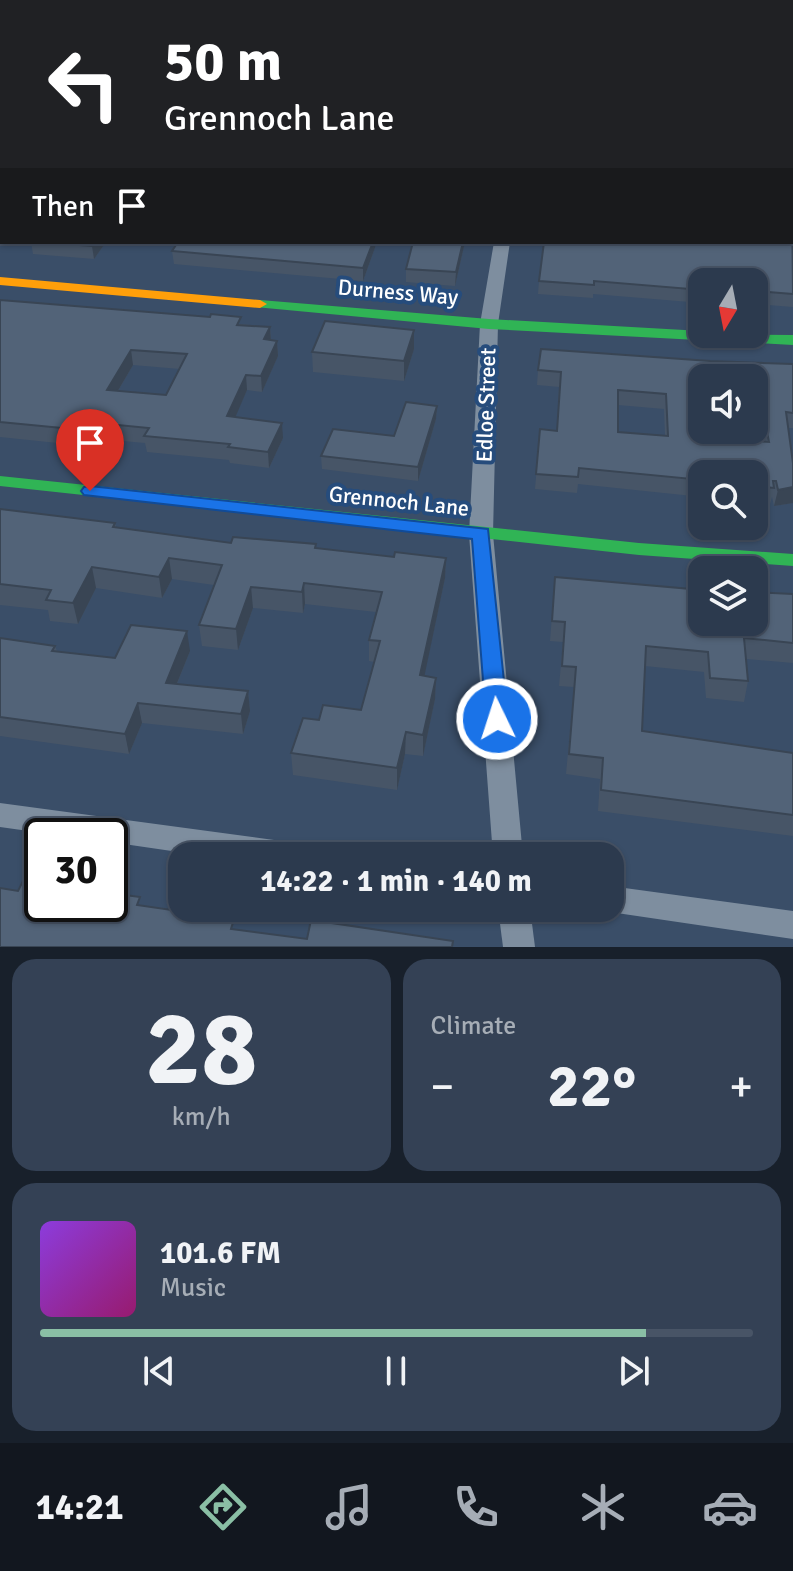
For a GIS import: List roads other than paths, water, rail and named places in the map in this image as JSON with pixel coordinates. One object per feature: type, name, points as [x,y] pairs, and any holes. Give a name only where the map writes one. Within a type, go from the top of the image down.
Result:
[{"type":"street","name":"Edloe Street","points":[[502,244],[489,324],[481,534],[507,842]]},
{"type":"street","name":"Durness Way","points":[[0,281],[489,324],[793,340]]},
{"type":"street","name":"Grennoch Lane","points":[[0,481],[481,534],[793,560]]},
{"type":"street","points":[[0,815],[195,842]]},
{"type":"street","points":[[624,901],[793,925]]},
{"type":"street","points":[[516,922],[519,947]]}]
